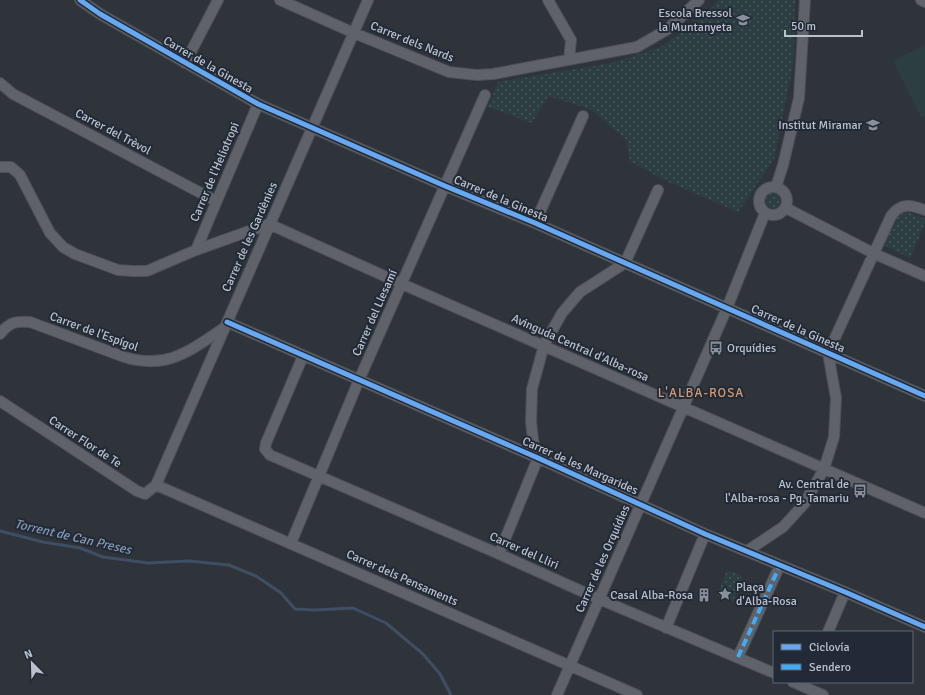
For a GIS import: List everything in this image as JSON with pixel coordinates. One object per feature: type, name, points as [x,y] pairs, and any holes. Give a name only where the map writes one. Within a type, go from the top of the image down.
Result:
[{"type":"street","name":"Carrer de la Ginesta","points":[[80,0],[100,14],[258,104],[445,186],[535,223],[925,396]]},
{"type":"street","points":[[185,63],[218,0]]},
{"type":"street","name":"Carrer dels Nards","points":[[280,0],[354,33],[449,72],[477,75],[493,74],[637,47],[668,29],[699,0]]},
{"type":"street","name":"Carrer de les Gardènies","points":[[156,485],[368,0]]},
{"type":"street","points":[[548,0],[571,40],[569,60]]},
{"type":"street","points":[[776,187],[783,165],[799,98],[805,0]]},
{"type":"street","points":[[921,0],[925,2]]},
{"type":"street","name":"Carrer del Trèvol","points":[[0,83],[13,94],[216,201]]},
{"type":"street","name":"Carrer del Llesamí","points":[[291,543],[318,475],[359,380],[486,95]]},
{"type":"street","name":"Carrer de l'Heliotropi","points":[[196,250],[258,104]]},
{"type":"street","points":[[535,223],[583,116]]},
{"type":"street","points":[[1,167],[11,167],[20,175],[50,233],[63,247],[75,254],[118,270],[132,272],[147,271],[196,250],[269,224]]},
{"type":"street","points":[[776,187],[782,189],[788,201],[786,208],[779,214],[774,215],[766,213],[760,205],[760,195],[766,188],[776,187]]},
{"type":"street","points":[[499,554],[538,458],[533,440],[531,422],[532,389],[544,346],[562,313],[580,292],[625,263],[658,190]]},
{"type":"street","points":[[747,551],[782,527],[804,504],[824,469],[834,437],[836,398],[828,353],[875,254],[891,216],[896,209],[906,206],[913,206],[925,210]]},
{"type":"street","points":[[786,208],[875,254],[925,276]]},
{"type":"street","name":"Carrer de les Orquídies","points":[[557,695],[727,308],[766,213]]},
{"type":"street","name":"Avinguda Central d'Alba-rosa","points":[[269,224],[402,284],[925,513]]},
{"type":"street","name":"Carrer de l'Espígol","points":[[0,334],[8,325],[17,322],[30,322],[124,357],[138,361],[156,362],[177,357],[189,351],[226,325]]},
{"type":"street","name":"Carrer de les Margarides","points":[[226,325],[359,380],[538,458],[705,534],[925,627]]},
{"type":"street","name":"Carrer del Lliri","points":[[303,356],[266,443],[265,449],[270,454],[599,599],[773,673]]},
{"type":"street","name":"Carrer Flor de Te","points":[[0,402],[137,491],[145,494],[156,485]]},
{"type":"street","name":"Carrer dels Pensaments","points":[[156,485],[637,695]]},
{"type":"street","points":[[666,628],[705,534]]},
{"type":"street","points":[[738,657],[780,565]]},
{"type":"street","points":[[828,631],[845,592]]},
{"type":"street","points":[[795,683],[823,695]]},
{"type":"shaded area","points":[[718,0],[795,0],[793,65],[774,159],[738,212],[662,179],[630,161],[626,140],[592,110],[548,96],[532,123],[488,107],[498,82],[612,63],[663,46],[714,5]]},
{"type":"shaded area","points":[[925,45],[925,115],[921,117],[893,61]]},
{"type":"shaded area","points":[[774,190],[781,193],[784,200],[781,207],[774,210],[767,207],[764,200],[767,193]]},
{"type":"shaded area","points":[[907,212],[925,219],[925,224],[910,258],[882,244],[888,229],[894,220]]},
{"type":"shaded area","points":[[727,570],[743,576],[733,602],[717,596]]},
{"type":"waterway","name":"Torrent de Can Preses","points":[[0,531],[43,542],[80,548],[103,557],[148,563],[189,561],[229,565],[256,576],[281,593],[295,609],[314,610],[353,608],[386,623],[423,654],[440,674],[451,695]]},
{"type":"marked path","points":[[738,657],[780,565]]},
{"type":"cycle path","points":[[80,0],[100,14],[258,104],[445,186],[535,223],[925,396]]},
{"type":"cycle path","points":[[227,322],[538,458],[705,534],[925,627]]},
{"type":"place","name":"Escola Bressol la Muntanyeta","points":[[743,20]]},
{"type":"place","name":"Institut Miramar","points":[[873,125]]},
{"type":"place","name":"Orquídies","points":[[716,348]]},
{"type":"place","name":"Av. Central de l'Alba-rosa - Pg. Tamariu","points":[[860,491]]},
{"type":"place","name":"Plaça d'Alba-Rosa","points":[[725,594]]},
{"type":"place","name":"Casal Alba-Rosa","points":[[704,595]]},
{"type":"district","name":"L'ALBA-ROSA","points":[[701,393]]}]
